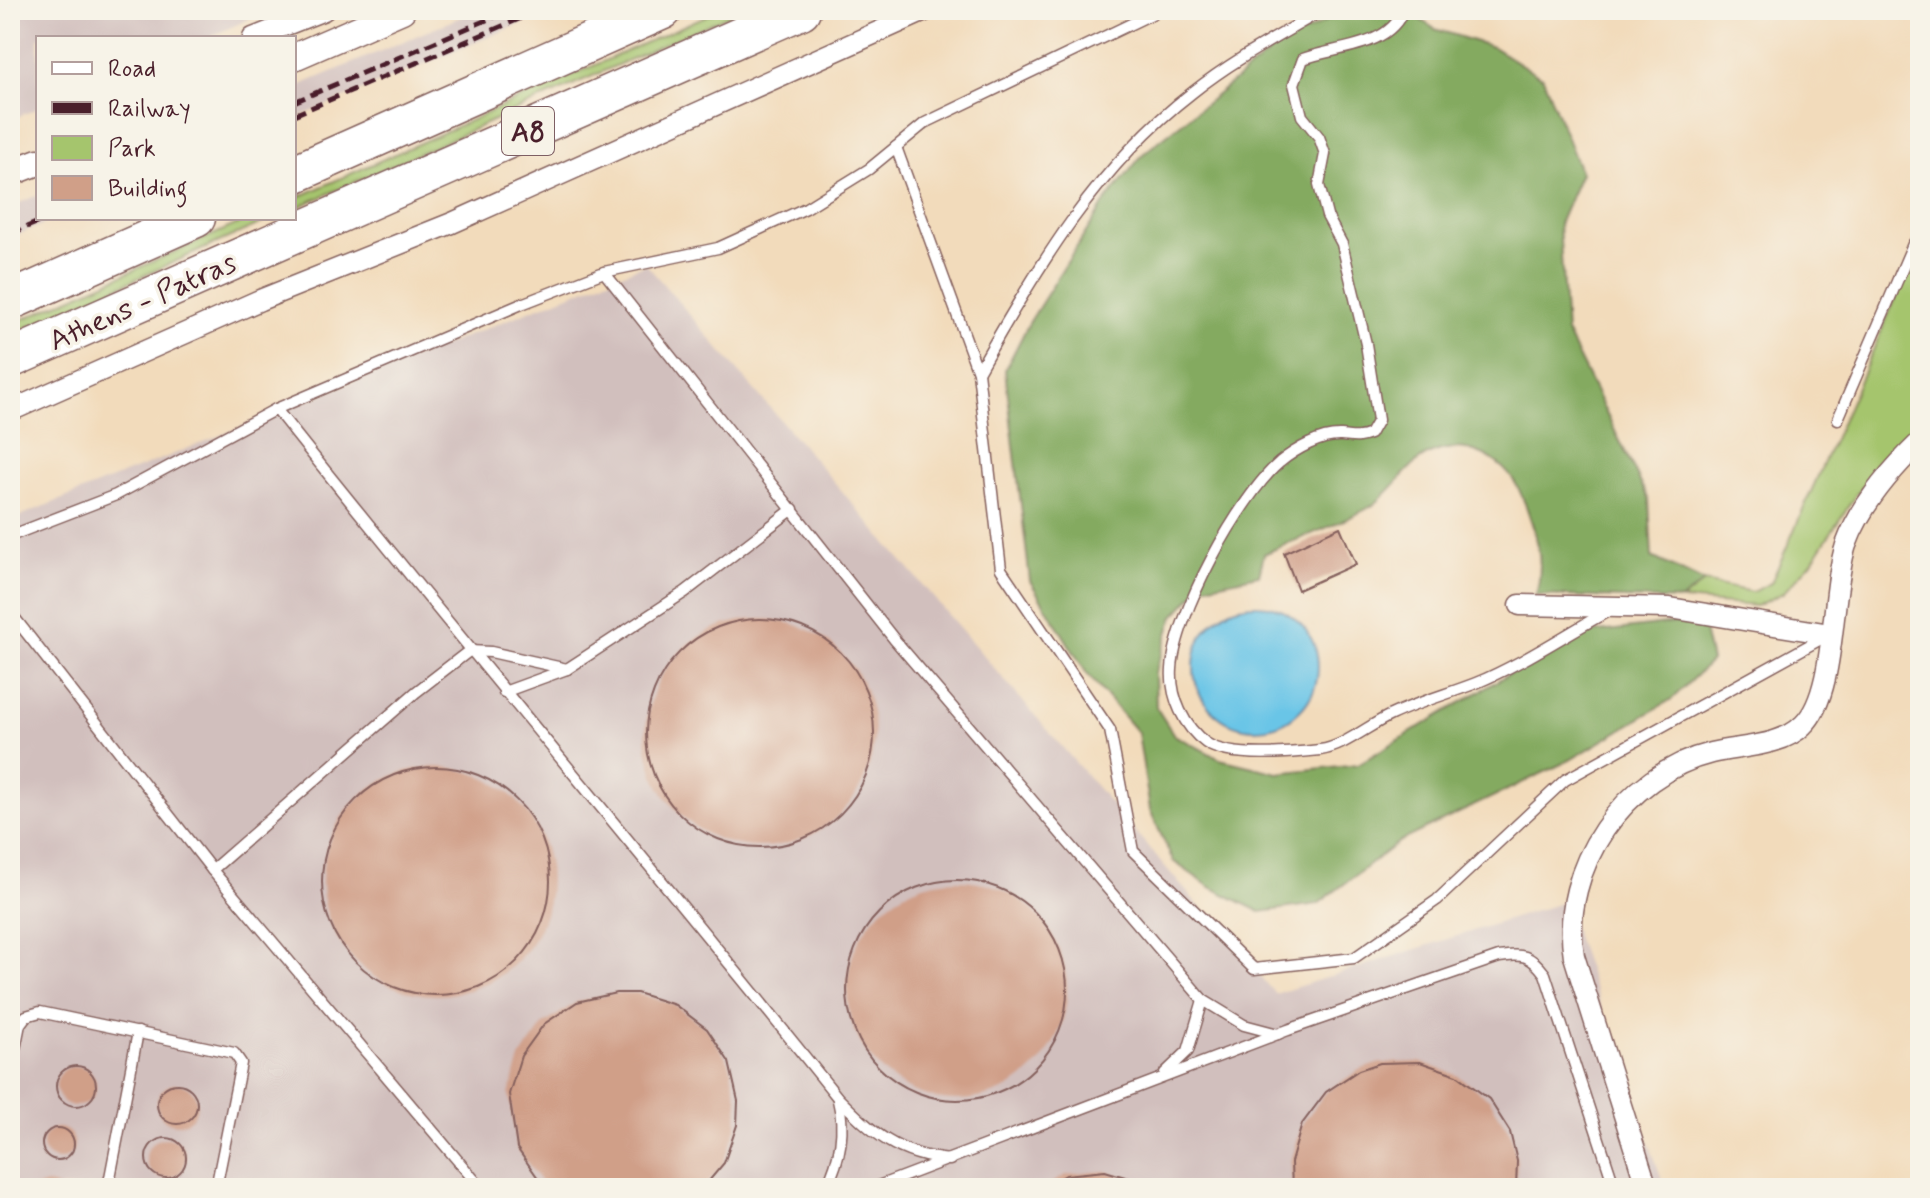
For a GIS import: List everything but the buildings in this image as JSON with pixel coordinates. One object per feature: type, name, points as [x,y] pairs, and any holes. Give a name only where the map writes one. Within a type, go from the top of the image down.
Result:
[{"type":"highway","name":"Α8","points":[[296,173],[663,10]]},
{"type":"highway","name":"Athens - Patras","points":[[10,359],[801,10]]},
{"type":"highway","name":"Athens - Patras","points":[[10,301],[192,220]]},
{"type":"street","points":[[258,36],[324,10]]},
{"type":"street","points":[[296,56],[402,10]]},
{"type":"street","points":[[10,411],[260,300],[452,223],[927,10]]},
{"type":"street","points":[[10,173],[36,163]]},
{"type":"street","points":[[1647,1188],[1574,956],[1569,928],[1576,887],[1604,830],[1622,807],[1655,779],[1686,761],[1749,746],[1800,729],[1815,712],[1824,688],[1837,577],[1847,542],[1881,484],[1920,442]]},
{"type":"street","points":[[1520,605],[1670,608],[1830,634]]},
{"type":"lane","points":[[10,536],[116,495],[276,409],[604,272],[718,248],[832,194],[925,123],[1160,10]]},
{"type":"lane","points":[[978,372],[1025,288],[1096,187],[1132,146],[1193,91],[1323,10]]},
{"type":"lane","points":[[1403,10],[1400,20],[1389,29],[1355,47],[1303,59],[1294,84],[1302,116],[1319,137],[1325,154],[1319,185],[1327,216],[1348,263],[1366,344],[1378,420],[1370,434],[1357,439],[1339,436],[1313,442],[1281,461],[1256,488],[1204,572],[1172,668],[1174,699],[1191,729],[1209,745],[1228,751],[1271,753],[1325,750],[1392,714],[1479,682],[1616,607]]},
{"type":"lane","points":[[896,147],[978,372],[1001,569],[1110,730],[1133,851],[1254,969],[1354,958],[1437,900],[1565,780],[1830,634]]},
{"type":"lane","points":[[1838,419],[1913,244],[1920,236]]},
{"type":"lane","points":[[604,272],[894,639],[1203,1000],[1244,1025],[1278,1034]]},
{"type":"lane","points":[[276,409],[469,651],[838,1098],[880,1138],[901,1150],[950,1160]]},
{"type":"lane","points":[[504,692],[567,669],[685,592],[793,509]]},
{"type":"lane","points":[[10,612],[212,870],[481,1188]]},
{"type":"lane","points":[[212,870],[416,692],[469,651],[491,652],[567,669]]},
{"type":"lane","points":[[873,1188],[1278,1034],[1499,957],[1520,953],[1534,959],[1545,974],[1615,1188]]},
{"type":"lane","points":[[1156,1080],[1188,1051],[1203,1000]]},
{"type":"lane","points":[[10,1074],[20,1024],[26,1016],[40,1012],[227,1050],[241,1063],[216,1188]]},
{"type":"lane","points":[[108,1188],[138,1032]]},
{"type":"lane","points":[[826,1188],[841,1142],[843,1118],[838,1098]]},
{"type":"shaded area","points":[[10,10],[269,10],[211,36],[36,36],[36,109],[10,120]]},
{"type":"shaded area","points":[[477,10],[553,10],[296,118],[296,87]]},
{"type":"shaded area","points":[[36,196],[36,220],[53,220],[10,238],[10,207]]},
{"type":"shaded area","points":[[646,264],[1275,994],[1564,902],[1665,1188],[10,1188],[10,520]]},
{"type":"green space","points":[[719,10],[741,10],[296,208],[296,198]]},
{"type":"green space","points":[[1347,10],[1405,10],[1435,29],[1493,47],[1543,78],[1581,173],[1559,224],[1566,332],[1649,500],[1652,557],[1704,582],[1681,600],[1536,595],[1540,569],[1538,544],[1527,508],[1514,481],[1492,459],[1478,452],[1448,449],[1418,461],[1370,507],[1264,554],[1259,575],[1201,587],[1174,616],[1155,673],[1156,707],[1174,735],[1220,759],[1278,773],[1358,764],[1574,635],[1683,622],[1704,630],[1711,661],[1672,699],[1570,760],[1400,841],[1318,904],[1260,912],[1210,887],[1173,861],[1150,810],[1138,733],[1087,674],[1030,581],[1005,370],[1029,323],[1105,202],[1143,154],[1278,46]]},
{"type":"green space","points":[[246,220],[269,220],[10,335],[10,325]]},
{"type":"green space","points":[[1920,243],[1920,418],[1857,493],[1811,563],[1783,593],[1756,606],[1681,600],[1704,582],[1752,592],[1771,583]]},
{"type":"water","points":[[1256,605],[1280,610],[1300,623],[1313,643],[1318,667],[1313,691],[1300,711],[1280,724],[1256,729],[1232,724],[1212,711],[1199,691],[1194,667],[1199,643],[1212,623],[1232,610]]},
{"type":"railway","points":[[296,101],[510,10]]},
{"type":"railway","points":[[296,114],[540,10]]},
{"type":"railway","points":[[10,234],[43,220]]}]
